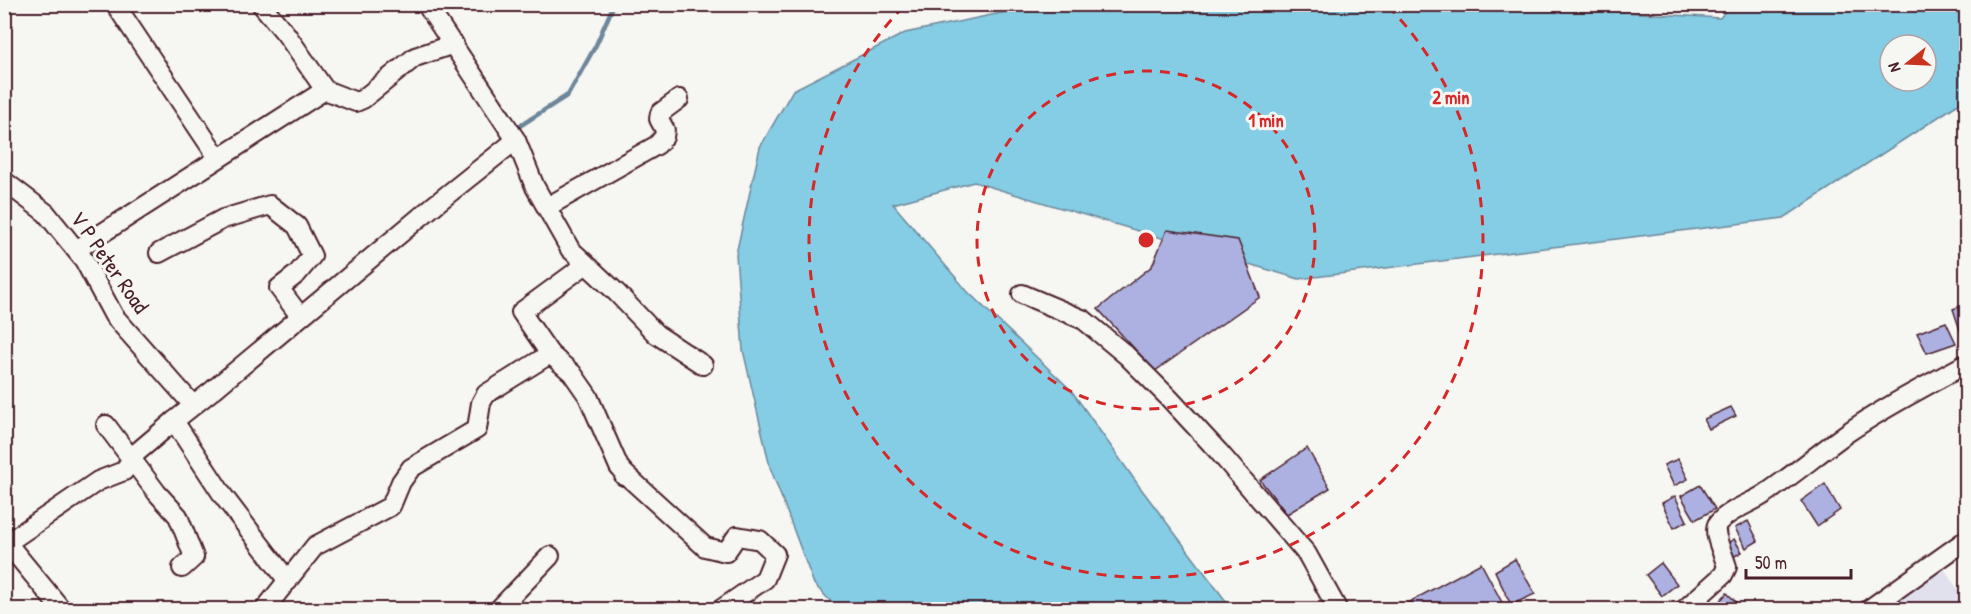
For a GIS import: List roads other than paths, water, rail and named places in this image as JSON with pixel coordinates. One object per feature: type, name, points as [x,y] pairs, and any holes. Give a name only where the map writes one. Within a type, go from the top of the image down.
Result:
[{"type":"street","points":[[115,4],[218,158]]},
{"type":"street","points":[[261,4],[286,34],[325,90],[356,102],[363,99],[416,57],[454,44]]},
{"type":"street","points":[[426,4],[516,140],[535,187],[570,249],[656,334],[703,365]]},
{"type":"street","points":[[76,250],[325,90]]},
{"type":"street","points":[[547,207],[657,145],[664,137],[665,130],[659,119],[660,113],[679,99]]},
{"type":"street","points":[[62,609],[6,544],[98,481],[124,471],[135,454],[174,421],[516,140]]},
{"type":"street","name":"V P Peter Road","points":[[4,181],[46,213],[84,260],[114,316],[193,405]]},
{"type":"street","points":[[159,253],[223,219],[270,205],[297,226],[312,256],[297,274],[279,288],[300,316]]},
{"type":"street","points":[[585,265],[521,312],[550,354],[572,373],[588,396],[619,467],[625,475],[705,547],[726,552],[737,536],[760,540],[775,554],[765,579],[720,609]]},
{"type":"street","points":[[1022,294],[1084,320],[1126,355],[1218,451],[1307,554],[1338,609]]},
{"type":"street","points":[[264,609],[315,546],[391,506],[401,482],[411,468],[477,429],[481,403],[486,393],[550,354]]},
{"type":"street","points":[[1684,609],[1723,574],[1727,567],[1716,536],[1718,524],[1732,513],[1764,495],[1848,432],[1966,364]]},
{"type":"street","points":[[174,421],[225,498],[288,581]]},
{"type":"street","points":[[106,425],[157,494],[178,516],[194,557],[182,568]]},
{"type":"street","points":[[1868,609],[1966,540]]},
{"type":"street","points":[[498,609],[550,556]]},
{"type":"water","points":[[1497,4],[1720,18],[1730,5],[1966,5],[1966,99],[1784,218],[1299,279],[974,182],[893,204],[968,292],[1071,390],[1139,486],[1232,609],[838,609],[814,584],[770,467],[743,350],[736,254],[760,147],[793,90],[905,33],[1039,5]]},
{"type":"waterway","points":[[515,129],[568,95],[596,45],[614,4]]}]
